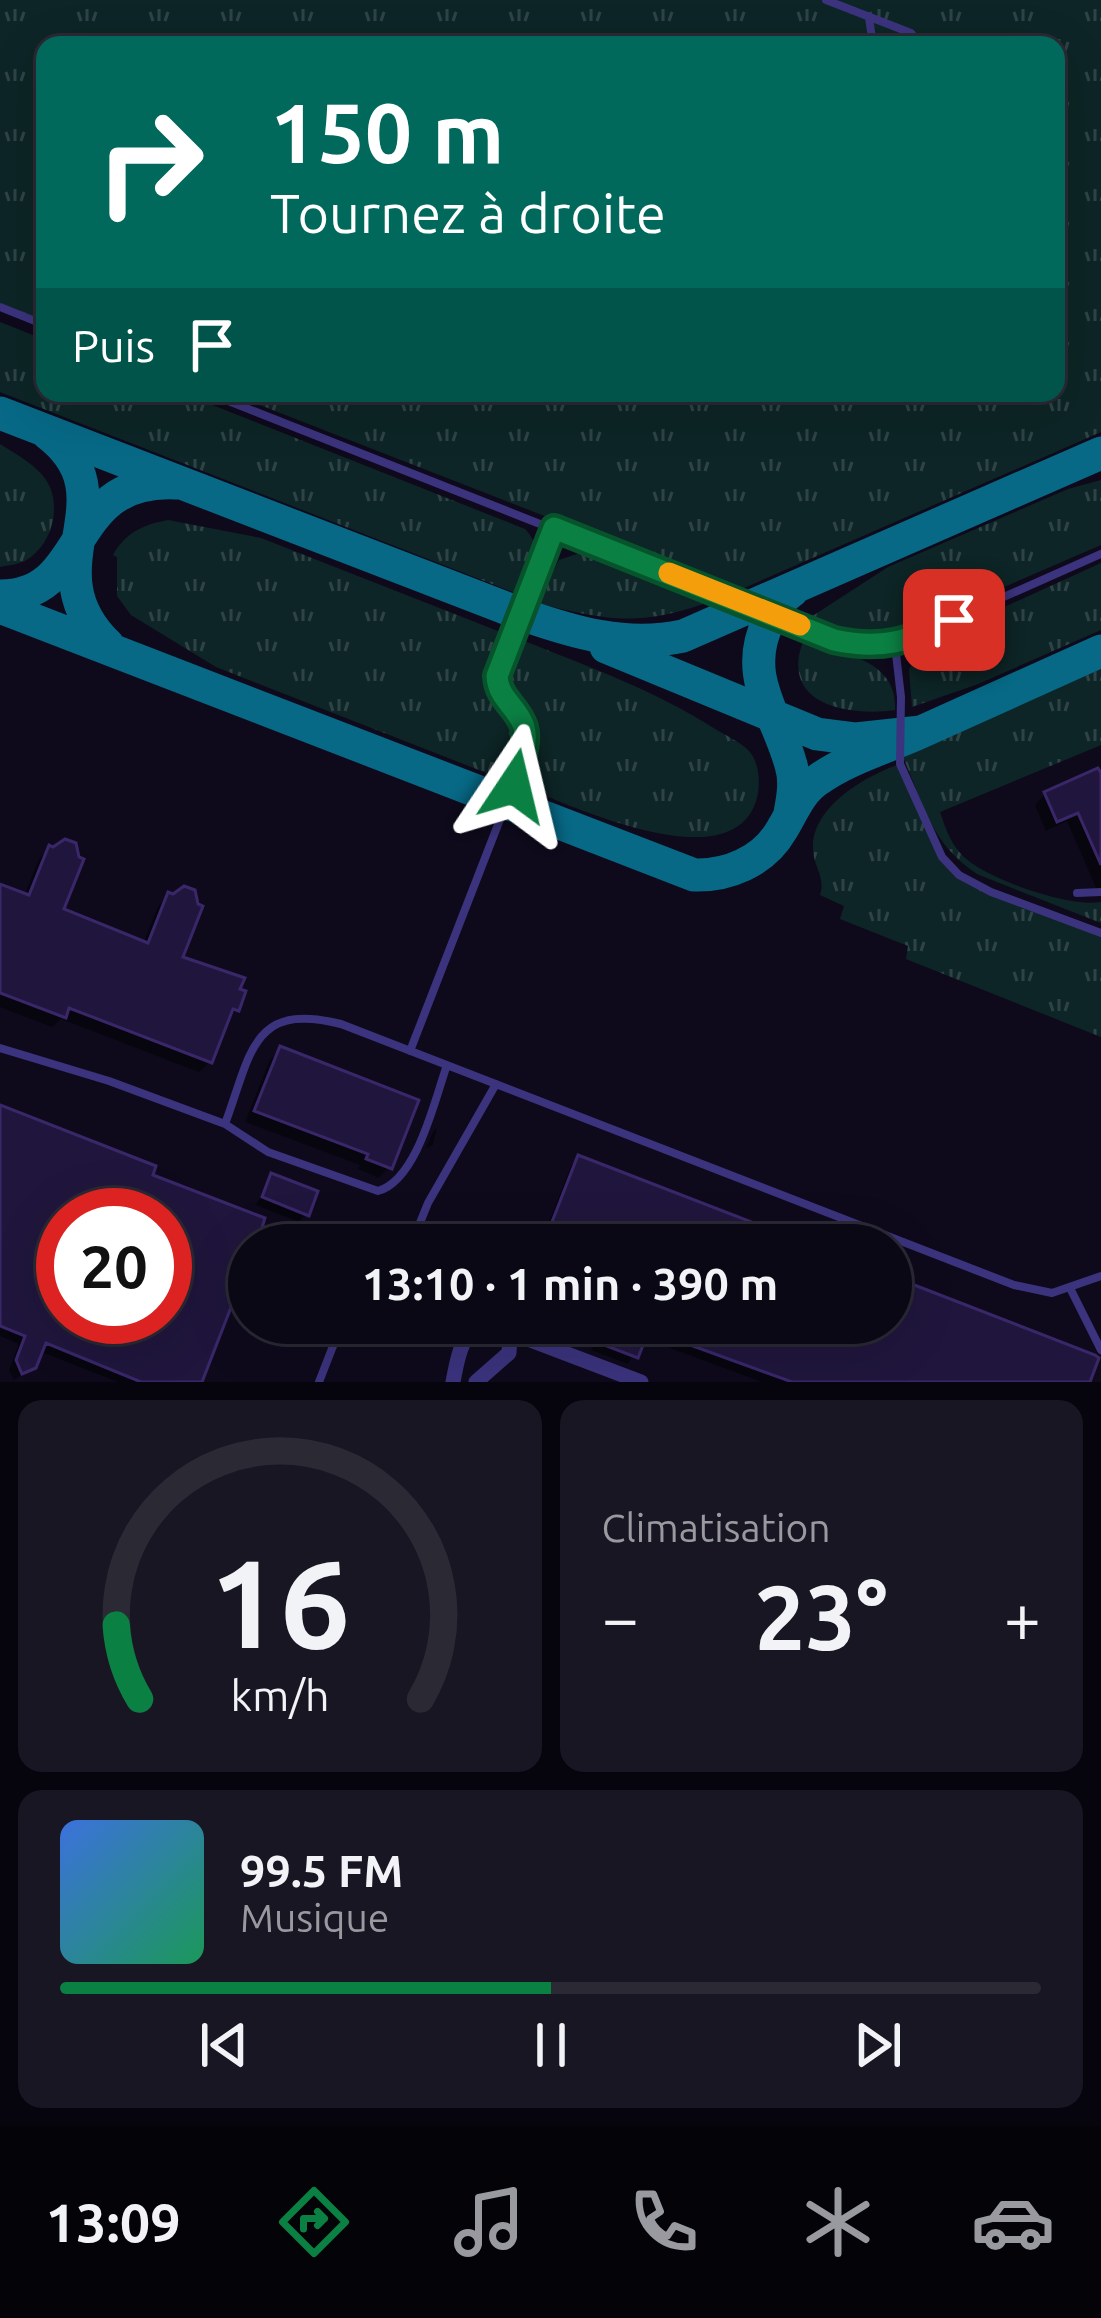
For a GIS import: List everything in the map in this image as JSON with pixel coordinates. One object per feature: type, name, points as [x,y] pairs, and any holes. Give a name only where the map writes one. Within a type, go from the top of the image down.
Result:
[{"type":"street","points":[[449,1382],[462,1344]]},
{"type":"street","points":[[476,1382],[509,1353],[510,1344]]},
{"type":"street","points":[[541,1344],[641,1382]]},
{"type":"lane","points":[[826,0],[913,36]]},
{"type":"lane","points":[[868,17],[871,36]]},
{"type":"lane","points":[[0,307],[36,322]]},
{"type":"lane","points":[[241,402],[834,640],[861,646],[895,645],[1101,554]]},
{"type":"lane","points":[[410,1051],[514,786],[524,726],[498,690],[497,676],[554,528]]},
{"type":"lane","points":[[895,645],[901,697],[900,764],[942,857],[959,875],[991,892],[1101,933]]},
{"type":"lane","points":[[1077,893],[1101,892]]},
{"type":"lane","points":[[225,1124],[266,1029],[289,1017],[314,1017],[1014,1285],[1052,1293],[1101,1276]]},
{"type":"lane","points":[[0,1048],[109,1081],[225,1124],[268,1152],[378,1191],[407,1171],[447,1065]]},
{"type":"lane","points":[[420,1224],[496,1084]]},
{"type":"lane","points":[[1071,1289],[1101,1350]]},
{"type":"lane","points":[[319,1382],[334,1344]]},
{"type":"green space","points":[[0,0],[1101,0],[1101,432],[737,591],[252,402],[1065,402],[1065,36],[36,36],[36,317],[0,303]]},
{"type":"green space","points":[[0,322],[36,336],[36,402],[205,402],[525,529],[536,553],[533,570],[523,596],[0,392]]},
{"type":"green space","points":[[0,444],[42,474],[51,490],[54,511],[49,533],[37,552],[22,562],[0,567]]},
{"type":"green space","points":[[1101,480],[1101,545],[893,635],[850,633],[811,617],[888,567],[1068,489]]},
{"type":"green space","points":[[168,520],[261,538],[508,635],[492,686],[518,739],[507,781],[216,667],[131,615],[117,596],[117,557],[113,555],[136,531]]},
{"type":"green space","points":[[583,552],[712,601],[644,618],[585,614],[537,603],[559,560]]},
{"type":"green space","points":[[1101,563],[1101,630],[978,684],[912,707],[909,670],[921,645]]},
{"type":"green space","points":[[805,637],[878,669],[894,693],[895,710],[837,707],[808,691],[800,677],[799,659]]},
{"type":"green space","points":[[522,640],[645,691],[747,749],[757,767],[759,788],[741,824],[716,835],[684,837],[648,831],[521,786],[536,748],[532,721],[512,696],[510,681]]},
{"type":"green space","points":[[1101,669],[1101,745],[940,812],[954,844],[972,863],[1049,896],[1101,902],[1101,923],[977,874],[961,862],[931,822],[903,757]]},
{"type":"green space","points":[[900,764],[928,832],[966,876],[1008,900],[1101,933],[1101,1037],[906,959],[908,946],[840,919],[844,906],[820,895],[813,848],[821,819],[857,785]]},
{"type":"building","points":[[1098,768],[1101,865],[1078,813],[1057,822],[1044,792]]},
{"type":"building","points":[[65,839],[76,843],[84,859],[64,909],[148,943],[168,892],[173,894],[184,886],[195,890],[203,906],[183,957],[245,978],[239,1011],[233,1009],[212,1063],[69,1008],[66,1018],[0,993],[0,884],[29,895],[49,845]]},
{"type":"building","points":[[280,1046],[419,1100],[392,1169],[366,1159],[368,1154],[254,1111]]},
{"type":"building","points":[[0,1105],[156,1166],[153,1175],[187,1188],[36,1188],[36,1344],[46,1344],[36,1368],[22,1374],[16,1360],[25,1336],[0,1326]]},
{"type":"building","points":[[578,1155],[756,1224],[551,1224]]},
{"type":"building","points":[[271,1173],[318,1191],[309,1216],[262,1197]]},
{"type":"building","points":[[192,1190],[265,1218],[263,1224],[228,1224],[228,1315],[202,1382],[141,1382],[48,1344],[192,1344]]},
{"type":"building","points":[[912,1284],[1099,1358],[1090,1382],[792,1382],[688,1344],[912,1344]]},
{"type":"building","points":[[601,1344],[644,1344],[638,1358]]},
{"type":"taxiway","points":[[0,413],[521,614],[581,632],[641,640],[683,636],[1101,453]]},
{"type":"taxiway","points":[[47,433],[71,458],[81,483],[76,588],[86,616],[108,645]]},
{"type":"taxiway","points":[[0,596],[29,591],[50,578],[94,517],[113,499],[139,486],[175,483]]},
{"type":"taxiway","points":[[790,813],[793,771],[764,694],[759,659],[769,620],[792,591]]},
{"type":"taxiway","points":[[0,607],[694,875],[731,870],[754,859],[773,842],[812,784],[843,765],[921,732]]},
{"type":"taxiway","points":[[606,647],[817,734],[856,739],[921,732],[1101,651]]},
{"type":"slow traffic","points":[[669,573],[800,625]]},
{"type":"route","points":[[514,786],[524,726],[498,690],[497,676],[554,528],[834,640],[861,646],[895,645],[954,620]]}]
